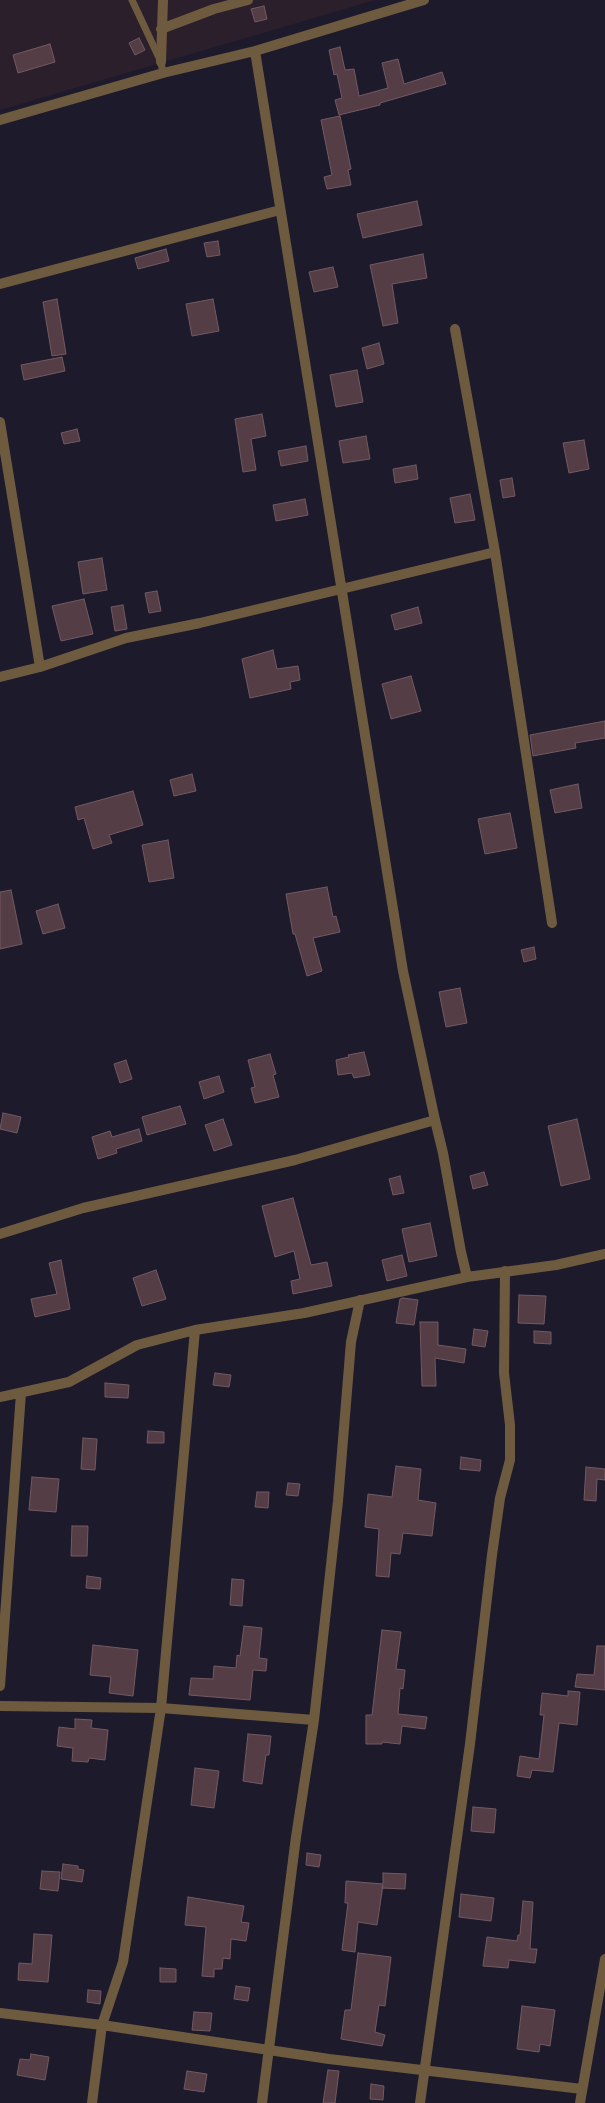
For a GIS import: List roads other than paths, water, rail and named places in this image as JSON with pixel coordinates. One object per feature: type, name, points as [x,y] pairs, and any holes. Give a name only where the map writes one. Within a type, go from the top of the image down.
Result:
[{"type":"street","points":[[161,62],[163,0]]},
{"type":"street","points":[[161,30],[214,8],[248,0]]},
{"type":"street","points":[[0,120],[163,73],[255,51],[424,0]]},
{"type":"street","points":[[255,51],[403,971],[443,1153],[467,1277]]},
{"type":"street","points":[[0,284],[280,210]]},
{"type":"street","points":[[455,329],[495,552],[552,923]]},
{"type":"street","points":[[0,422],[40,667]]},
{"type":"street","points":[[0,677],[40,667],[126,638],[200,623],[495,552]]},
{"type":"street","points":[[0,1234],[83,1208],[295,1160],[435,1120]]},
{"type":"street","points":[[0,1397],[69,1382],[137,1345],[195,1330],[304,1313],[467,1277],[556,1265],[605,1254]]},
{"type":"street","points":[[420,2103],[470,1744],[493,1548],[500,1498],[510,1460],[510,1425],[504,1373],[505,1271]]},
{"type":"street","points":[[262,2103],[295,1845],[314,1720],[338,1501],[351,1342],[360,1300]]},
{"type":"street","points":[[92,2103],[102,2025],[123,1962],[161,1708],[195,1330]]},
{"type":"street","points":[[0,1686],[21,1393]]},
{"type":"street","points":[[0,1706],[161,1708],[314,1720]]},
{"type":"street","points":[[580,2103],[605,1958]]},
{"type":"street","points":[[0,2013],[102,2025],[269,2050],[582,2089]]},
{"type":"lane","points":[[132,0],[161,62],[163,73]]}]
